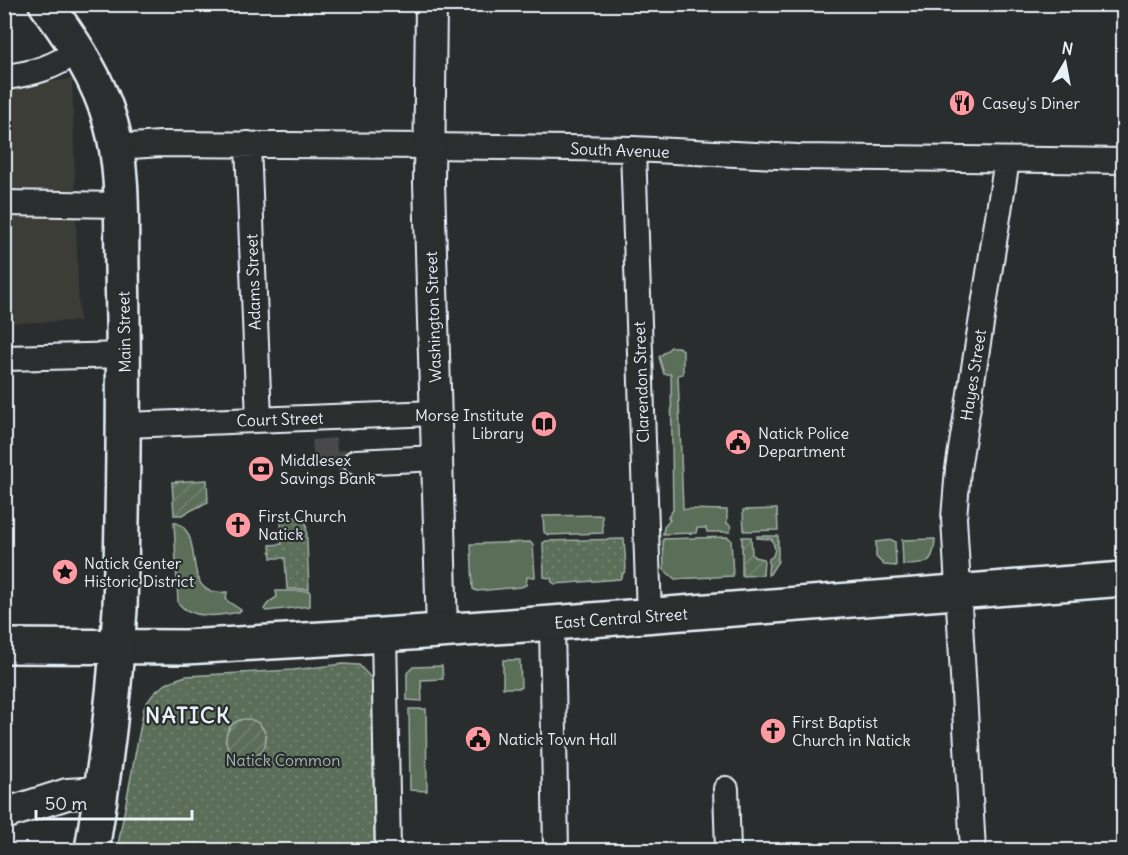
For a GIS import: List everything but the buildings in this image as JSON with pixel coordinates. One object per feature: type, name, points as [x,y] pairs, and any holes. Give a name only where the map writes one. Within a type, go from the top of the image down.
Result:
[{"type":"main road","name":"Main Street","points":[[63,28],[104,101],[116,147],[120,205],[125,355],[118,648],[92,850]]},
{"type":"main road","name":"East Central Street","points":[[4,646],[185,647],[552,624],[1124,579]]},
{"type":"street","name":"Washington Street","points":[[431,14],[430,146],[442,630]]},
{"type":"street","points":[[4,77],[44,70],[67,59],[63,28]]},
{"type":"street","name":"South Avenue","points":[[116,147],[161,144],[430,146],[633,149],[798,157],[1124,161]]},
{"type":"street","name":"Adams Street","points":[[248,144],[259,419]]},
{"type":"street","name":"Clarendon Street","points":[[633,149],[649,615]]},
{"type":"street","name":"Hayes Street","points":[[974,850],[954,518],[957,478],[1007,160]]},
{"type":"street","points":[[4,203],[120,205]]},
{"type":"street","points":[[4,358],[125,355]]},
{"type":"street","name":"Court Street","points":[[124,425],[259,419],[321,428],[436,413]]},
{"type":"street","points":[[356,462],[437,458]]},
{"type":"street","points":[[552,624],[556,850]]},
{"type":"street","points":[[384,634],[388,850]]},
{"type":"street","points":[[726,789],[728,850]]},
{"type":"street","points":[[4,814],[67,794],[101,792]]},
{"type":"shaded area","points":[[72,76],[79,321],[5,323],[4,88],[71,79]]},
{"type":"green space","points":[[671,347],[683,350],[683,374],[678,375],[683,509],[727,510],[727,523],[731,526],[730,532],[707,532],[706,528],[697,528],[696,533],[663,534],[664,527],[670,520],[668,517],[673,510],[671,374],[664,374],[659,357]]},
{"type":"green space","points":[[207,480],[208,502],[182,515],[174,515],[172,482]]},
{"type":"green space","points":[[777,509],[778,530],[744,531],[743,510]]},
{"type":"green space","points":[[602,515],[603,533],[548,535],[544,532],[543,516]]},
{"type":"green space","points":[[306,517],[309,589],[287,589],[285,558],[271,558],[270,545],[282,544],[281,518]]},
{"type":"green space","points":[[174,522],[184,528],[190,538],[197,576],[202,585],[212,591],[227,592],[226,600],[241,610],[239,612],[215,615],[198,614],[178,603]]},
{"type":"green space","points":[[757,536],[778,536],[778,561],[768,575],[769,559],[773,556],[775,549],[772,539],[757,538]]},
{"type":"green space","points":[[728,537],[731,540],[733,576],[675,579],[664,570],[663,539]]},
{"type":"green space","points":[[742,537],[751,537],[752,554],[754,557],[764,559],[763,575],[742,576]]},
{"type":"green space","points":[[624,539],[626,569],[620,579],[555,584],[551,578],[544,577],[543,543],[546,541]]},
{"type":"green space","points":[[935,539],[933,554],[927,561],[903,565],[902,540]]},
{"type":"green space","points":[[892,540],[895,542],[896,566],[884,565],[876,557],[876,542]]},
{"type":"green space","points":[[530,542],[533,545],[535,577],[527,577],[526,585],[477,591],[473,589],[471,544]]},
{"type":"green space","points":[[276,591],[310,591],[310,606],[266,611],[264,609],[269,602],[277,597]]},
{"type":"green space","points":[[503,660],[520,660],[521,688],[503,688]]},
{"type":"green space","name":"Natick Common","points":[[343,664],[359,665],[372,679],[374,850],[117,850],[144,708],[156,691],[186,676],[293,670]]},
{"type":"green space","points":[[442,666],[443,679],[421,680],[422,701],[407,700],[407,673],[413,667]]},
{"type":"green space","points":[[409,709],[426,709],[427,791],[410,790]]},
{"type":"green space","points":[[246,719],[260,725],[266,739],[260,753],[246,759],[232,753],[226,739],[232,725]]},
{"type":"tunnel","points":[[324,439],[326,463],[356,462]]},
{"type":"place","name":"Casey's Diner","points":[[962,103]]},
{"type":"place","name":"Morse Institute Library","points":[[544,424]]},
{"type":"place","name":"Natick Police Department","points":[[738,442]]},
{"type":"place","name":"Middlesex Savings Bank","points":[[261,469]]},
{"type":"place","name":"First Church Natick","points":[[238,525]]},
{"type":"place","name":"Natick Center Historic District","points":[[65,572]]},
{"type":"place","name":"First Baptist Church in Natick","points":[[773,731]]},
{"type":"place","name":"Natick Town Hall","points":[[478,739]]},
{"type":"district","name":"NATICK","points":[[188,715]]}]
